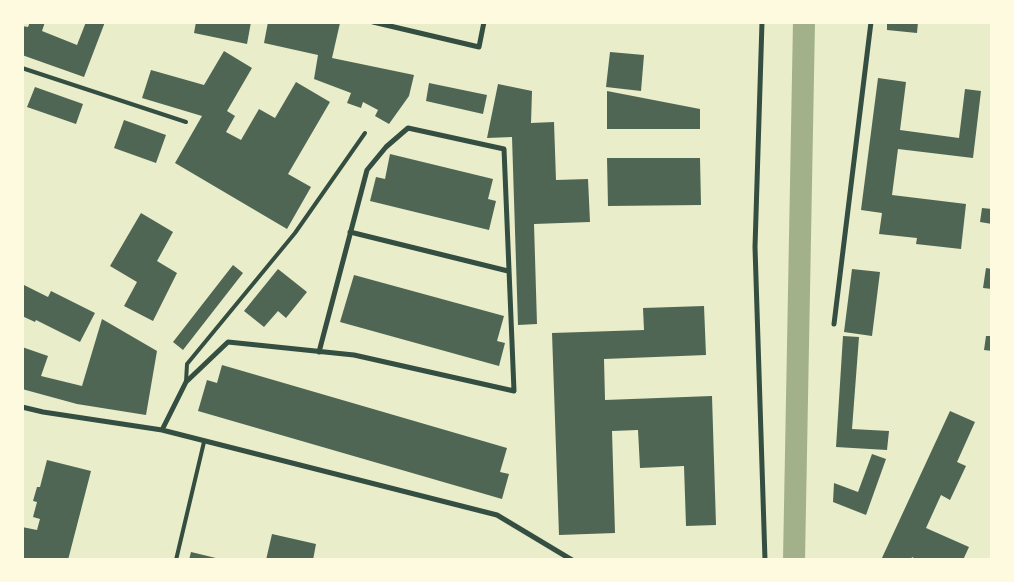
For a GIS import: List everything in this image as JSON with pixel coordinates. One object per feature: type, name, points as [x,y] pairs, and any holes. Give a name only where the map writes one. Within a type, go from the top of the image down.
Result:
[{"type":"street","points":[[373,22],[479,47],[484,22]]},
{"type":"street","points":[[762,22],[755,246],[765,560]]},
{"type":"street","points":[[834,324],[871,22]]},
{"type":"street","points":[[162,430],[186,382],[228,342],[319,352],[354,355],[514,391],[504,149],[408,128],[386,147],[367,170],[319,352]]},
{"type":"street","points":[[350,232],[508,272]]},
{"type":"street","points":[[22,407],[43,412],[162,430],[497,514],[572,560]]},
{"type":"lane","points":[[22,68],[186,122]]},
{"type":"lane","points":[[186,382],[187,364],[294,233],[364,133]]},
{"type":"lane","points":[[176,560],[204,442]]},
{"type":"building","points":[[30,22],[45,22],[42,31],[77,45],[86,22],[105,22],[84,77],[22,55],[22,26],[28,27]]},
{"type":"building","points":[[196,22],[251,22],[247,44],[194,33]]},
{"type":"building","points":[[268,22],[340,23],[332,58],[414,75],[409,96],[389,124],[375,116],[378,110],[363,102],[361,108],[347,103],[351,93],[314,79],[318,55],[264,43]]},
{"type":"building","points":[[887,22],[918,22],[917,33],[887,30]]},
{"type":"building","points":[[224,51],[252,68],[227,111],[235,116],[226,132],[241,140],[259,109],[275,118],[296,82],[330,102],[288,174],[311,187],[287,229],[175,163],[202,116],[142,98],[151,70],[204,85]]},
{"type":"building","points":[[610,52],[644,55],[641,91],[606,87]]},
{"type":"building","points":[[878,78],[906,82],[900,130],[959,138],[965,89],[981,91],[973,158],[898,149],[892,195],[966,204],[961,249],[916,244],[917,238],[879,234],[882,213],[861,210]]},
{"type":"building","points":[[429,83],[487,95],[483,114],[426,101]]},
{"type":"building","points":[[498,84],[532,91],[531,123],[554,122],[556,180],[588,179],[590,222],[534,224],[537,324],[518,325],[512,137],[487,138]]},
{"type":"building","points":[[35,87],[83,104],[76,124],[27,107]]},
{"type":"building","points":[[607,91],[700,109],[700,129],[607,129]]},
{"type":"building","points":[[124,120],[166,135],[156,163],[114,148]]},
{"type":"building","points":[[390,154],[493,179],[488,199],[496,201],[489,230],[370,201],[376,177],[385,179]]},
{"type":"building","points":[[607,158],[700,158],[701,205],[608,206]]},
{"type":"building","points":[[982,208],[992,209],[992,224],[980,222]]},
{"type":"building","points":[[141,213],[173,232],[157,261],[177,273],[153,321],[124,306],[137,282],[110,266]]},
{"type":"building","points":[[233,265],[243,273],[183,350],[173,342]]},
{"type":"building","points":[[986,268],[992,269],[992,289],[983,288]]},
{"type":"building","points":[[278,269],[307,292],[286,318],[278,311],[264,327],[244,311]]},
{"type":"building","points":[[852,269],[880,272],[872,336],[844,332]]},
{"type":"building","points":[[354,275],[504,316],[497,341],[505,343],[499,366],[340,322]]},
{"type":"building","points":[[22,284],[48,297],[51,291],[95,313],[80,342],[36,320],[35,322],[22,316]]},
{"type":"building","points":[[704,306],[706,355],[604,359],[605,400],[712,396],[716,525],[686,526],[684,466],[640,468],[638,430],[612,431],[615,533],[559,535],[552,333],[644,330],[643,308]]},
{"type":"building","points":[[102,319],[157,351],[146,415],[77,404],[22,389],[22,347],[48,356],[41,376],[82,386]]},
{"type":"building","points":[[843,336],[859,337],[852,429],[889,431],[887,450],[836,447]]},
{"type":"building","points":[[986,336],[992,336],[992,351],[984,350]]},
{"type":"building","points":[[222,365],[507,448],[500,472],[509,474],[502,499],[198,411],[207,380],[217,383]]},
{"type":"building","points":[[950,411],[975,422],[957,462],[966,466],[950,500],[941,495],[926,528],[969,547],[963,560],[917,560],[912,557],[911,560],[881,560]]},
{"type":"building","points":[[872,454],[886,459],[866,515],[833,502],[834,483],[858,492]]},
{"type":"building","points":[[47,460],[91,471],[68,560],[22,560],[22,527],[37,530],[40,519],[33,517],[37,502],[33,501],[37,487],[40,487]]},
{"type":"building","points":[[272,534],[316,544],[313,560],[266,560]]},
{"type":"building","points":[[191,552],[220,559],[220,560],[189,560]]},
{"type":"waterway","points":[[794,560],[804,22]]}]
